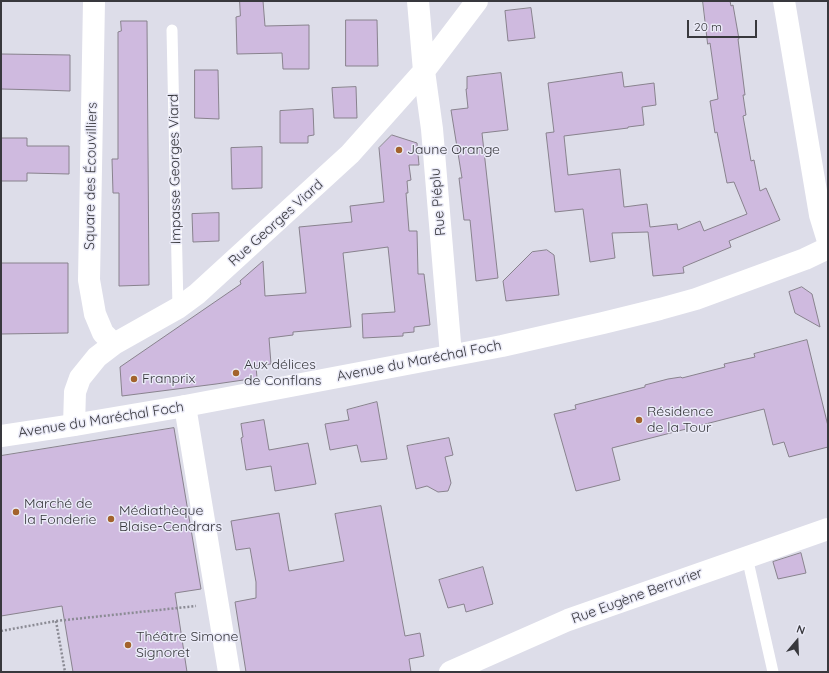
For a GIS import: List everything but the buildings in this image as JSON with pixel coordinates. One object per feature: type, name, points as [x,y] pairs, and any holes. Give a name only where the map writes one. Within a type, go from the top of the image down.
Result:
[{"type":"street","name":"Square des Écouvilliers","points":[[94,1],[89,280],[95,314],[103,333],[114,344]]},
{"type":"street","name":"Rue Piéplu","points":[[418,1],[424,71],[432,129],[450,355]]},
{"type":"street","name":"Rue Georges Viard","points":[[74,425],[75,392],[80,378],[97,357],[114,344],[178,308],[197,294],[350,154],[424,71],[477,1]]},
{"type":"street","points":[[784,1],[820,215],[828,240]]},
{"type":"street","name":"Avenue du Maréchal Foch","points":[[1,436],[185,406],[510,344],[603,323],[660,309],[703,296],[805,259],[828,248]]},
{"type":"street","points":[[185,406],[229,672]]},
{"type":"street","name":"Rue Eugène Berrurier","points":[[450,672],[568,620],[828,528]]},
{"type":"lane","name":"Impasse Georges Viard","points":[[172,30],[178,308]]},
{"type":"lane","points":[[747,557],[773,672]]},
{"type":"path","points":[[1,631],[56,621],[218,604]]},
{"type":"path","points":[[56,621],[65,672]]},
{"type":"place","name":"Jaune Orange","points":[[399,150]]},
{"type":"place","name":"Aux délices de Conflans","points":[[236,373]]},
{"type":"place","name":"Franprix","points":[[134,379]]},
{"type":"place","name":"Résidence de la Tour","points":[[639,420]]},
{"type":"place","name":"Marché de la Fonderie","points":[[16,512]]},
{"type":"place","name":"Médiathèque Blaise-Cendrars","points":[[111,519]]},
{"type":"place","name":"Théâtre Simone Signoret","points":[[128,645]]}]
